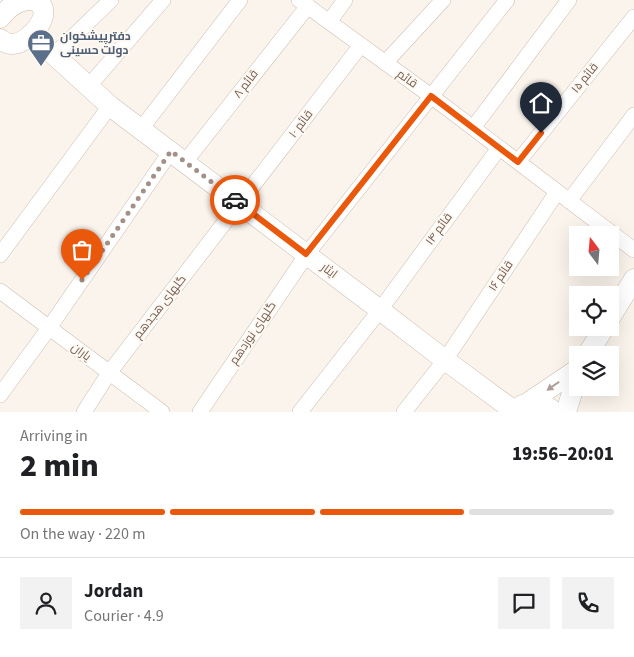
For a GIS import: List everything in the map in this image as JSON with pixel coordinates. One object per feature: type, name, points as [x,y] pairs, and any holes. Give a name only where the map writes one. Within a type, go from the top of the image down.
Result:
[{"type":"street","points":[[54,54],[111,0]]},
{"type":"street","points":[[89,86],[163,0]]},
{"type":"street","points":[[141,129],[240,0]]},
{"type":"street","points":[[329,22],[345,0]]},
{"type":"street","points":[[385,63],[443,0]]},
{"type":"street","name":"گلهای نوزدهم","points":[[200,412],[306,254],[508,0]]},
{"type":"street","points":[[473,128],[569,0]]},
{"type":"street","points":[[0,18],[6,10],[15,4],[31,1],[43,9],[42,20],[36,31],[19,42],[11,44],[1,42]]},
{"type":"street","name":"قائم","points":[[304,3],[431,96],[634,250]]},
{"type":"street","name":"قائم ۸","points":[[0,395],[178,157],[304,3]]},
{"type":"street","name":"قائم ۱۵","points":[[518,162],[634,17]]},
{"type":"street","name":"ایثار","points":[[31,34],[110,106],[444,360],[518,408],[538,402],[554,412]]},
{"type":"street","name":"قائم ۱۰","points":[[240,204],[361,45]]},
{"type":"street","points":[[0,255],[110,106]]},
{"type":"street","points":[[569,201],[634,115]]},
{"type":"street","name":"قائم ۱۴","points":[[300,412],[380,310],[499,148]]},
{"type":"street","name":"قائم ۱۶","points":[[404,412],[444,360],[557,192]]},
{"type":"street","name":"گلهای هجدهم","points":[[84,412],[109,373],[240,204]]},
{"type":"street","points":[[619,303],[634,279]]},
{"type":"street","name":"یاران","points":[[0,291],[162,412]]},
{"type":"street","points":[[518,408],[569,375]]},
{"type":"street","points":[[566,412],[571,396]]},
{"type":"way so far","points":[[82,280],[171,151],[235,200]]},
{"type":"place","name":"دفترپیشخوان دولت حسینی","points":[[41,67]]},
{"type":"route","points":[[235,200],[306,254],[431,96],[518,162],[541,133]]}]
